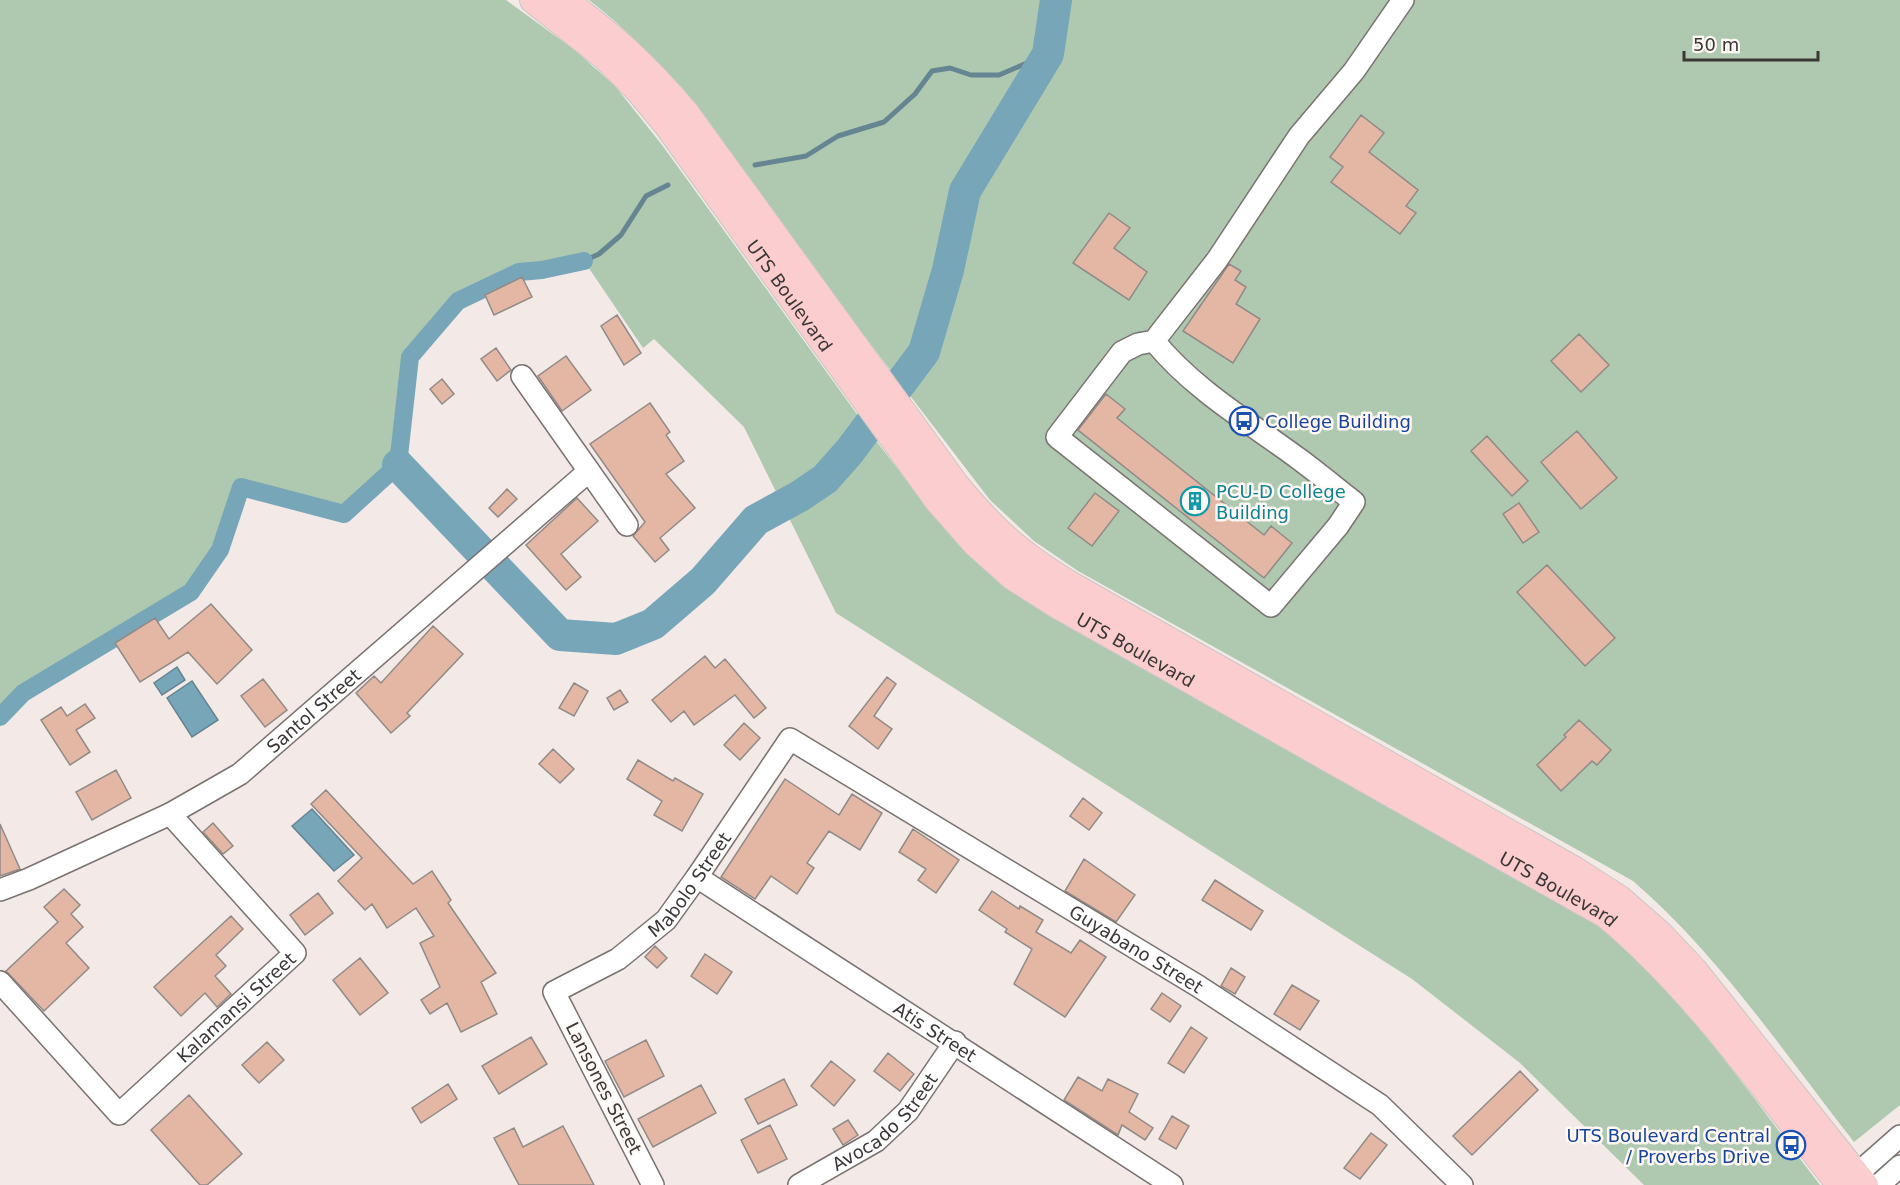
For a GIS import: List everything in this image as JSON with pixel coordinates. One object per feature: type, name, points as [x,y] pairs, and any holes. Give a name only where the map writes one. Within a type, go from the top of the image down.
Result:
[{"type":"main road","name":"UTS Boulevard","points":[[533,0],[604,56],[638,90],[854,366],[901,430],[988,524],[1026,557],[1575,870],[1620,899],[1694,970],[1859,1183]]},
{"type":"main road","name":"UTS Boulevard","points":[[564,0],[616,39],[654,76],[684,112],[854,366]]},
{"type":"street","points":[[1154,341],[1182,372],[1354,502],[1338,526],[1271,606],[1057,437],[1122,352],[1138,344],[1154,341],[1217,260],[1299,136],[1354,72],[1403,0]]},
{"type":"street","points":[[522,376],[627,525]]},
{"type":"street","name":"Santol Street","points":[[0,890],[170,814],[240,774],[589,471]]},
{"type":"street","name":"Mabolo Street","points":[[554,992],[618,959],[666,920],[698,878],[790,739]]},
{"type":"street","name":"Guyabano Street","points":[[790,739],[1198,986],[1380,1106],[1462,1185]]},
{"type":"street","name":"Kalamansi Street","points":[[0,982],[119,1114],[295,953],[170,814]]},
{"type":"street","name":"Atis Street","points":[[698,878],[1173,1185]]},
{"type":"street","name":"Lansones Street","points":[[554,992],[653,1185]]},
{"type":"street","name":"Avocado Street","points":[[799,1185],[876,1141],[908,1111],[955,1042]]},
{"type":"street","points":[[1859,1183],[1900,1136]]},
{"type":"street","points":[[1859,1183],[1900,1166]]},
{"type":"green space","points":[[0,0],[506,0],[576,51],[615,86],[662,145],[880,446],[928,508],[968,552],[1599,926],[1631,954],[1689,1017],[1743,1083],[1820,1185],[1644,1185],[1520,1063],[1412,979],[836,613],[744,427],[654,339],[643,348],[584,261],[542,270],[519,272],[458,301],[410,357],[398,465],[344,514],[241,487],[220,550],[191,592],[23,693],[0,717]]},
{"type":"green space","points":[[589,0],[1900,0],[1900,1105],[1854,1142],[1750,1006],[1694,940],[1633,881],[1078,571],[1034,541],[990,500],[822,280],[706,123],[664,71],[616,22]]},
{"type":"water","points":[[177,667],[185,680],[162,695],[154,683]]},
{"type":"water","points":[[192,681],[218,720],[192,737],[167,698]]},
{"type":"water","points":[[312,809],[354,855],[334,871],[292,826]]},
{"type":"building","points":[[1361,115],[1384,133],[1369,152],[1418,190],[1406,206],[1416,213],[1400,234],[1331,182],[1343,167],[1330,157]]},
{"type":"building","points":[[1109,213],[1130,228],[1114,248],[1147,272],[1129,300],[1073,263]]},
{"type":"building","points":[[1229,264],[1241,271],[1235,280],[1246,287],[1236,304],[1260,319],[1233,363],[1183,331]]},
{"type":"building","points":[[522,277],[532,297],[494,315],[485,295]]},
{"type":"building","points":[[617,315],[641,353],[624,365],[601,326]]},
{"type":"building","points":[[1579,334],[1609,365],[1581,392],[1551,361]]},
{"type":"building","points":[[496,348],[511,370],[497,381],[481,359]]},
{"type":"building","points":[[566,356],[591,390],[562,411],[538,376]]},
{"type":"building","points":[[442,379],[454,394],[442,404],[430,389]]},
{"type":"building","name":"PCU-D College Building","points":[[1106,394],[1125,409],[1117,418],[1264,535],[1271,526],[1292,543],[1264,578],[1078,430]]},
{"type":"building","points":[[650,403],[670,432],[666,435],[684,461],[666,474],[695,508],[660,538],[669,550],[655,562],[633,536],[645,522],[590,444]]},
{"type":"building","points":[[1577,431],[1617,478],[1581,509],[1541,462]]},
{"type":"building","points":[[1487,436],[1528,481],[1512,496],[1471,451]]},
{"type":"building","points":[[507,489],[517,499],[498,517],[489,508]]},
{"type":"building","points":[[1095,493],[1119,511],[1092,546],[1068,528]]},
{"type":"building","points":[[577,498],[598,521],[561,554],[581,577],[566,590],[526,545]]},
{"type":"building","points":[[1519,503],[1539,532],[1523,543],[1503,514]]},
{"type":"building","points":[[1547,565],[1615,638],[1585,666],[1517,592]]},
{"type":"building","points":[[211,604],[252,650],[217,684],[188,652],[140,682],[115,643],[155,618],[169,639]]},
{"type":"building","points":[[433,626],[463,654],[407,713],[410,716],[391,733],[356,693],[374,676],[381,683]]},
{"type":"building","points":[[705,656],[715,668],[725,659],[766,708],[754,718],[735,695],[694,725],[684,711],[671,722],[652,700]]},
{"type":"building","points":[[887,677],[896,684],[874,716],[892,729],[878,749],[849,726]]},
{"type":"building","points":[[263,679],[287,710],[265,727],[241,696]]},
{"type":"building","points":[[574,683],[588,691],[574,716],[559,708]]},
{"type":"building","points":[[620,690],[628,702],[614,710],[607,698]]},
{"type":"building","points":[[85,704],[95,718],[76,730],[90,752],[70,765],[41,720],[61,707],[67,716]]},
{"type":"building","points":[[1579,720],[1611,750],[1597,765],[1592,761],[1561,791],[1537,765],[1566,737],[1564,735]]},
{"type":"building","points":[[744,723],[760,738],[740,760],[724,745]]},
{"type":"building","points":[[553,749],[574,769],[560,783],[539,764]]},
{"type":"building","points":[[638,760],[673,781],[675,778],[703,794],[682,831],[654,815],[662,801],[627,779]]},
{"type":"building","points":[[116,770],[131,798],[92,820],[76,792]]},
{"type":"building","points":[[785,779],[839,815],[852,794],[882,813],[860,850],[829,831],[807,863],[814,868],[797,894],[771,876],[755,899],[721,877]]},
{"type":"building","points":[[326,790],[413,884],[432,871],[451,900],[448,903],[496,973],[481,982],[497,1014],[461,1032],[447,1003],[430,1014],[421,1000],[440,987],[420,943],[434,936],[416,908],[387,928],[372,904],[365,910],[338,881],[362,858],[311,804]]},
{"type":"building","points":[[1083,798],[1102,813],[1089,830],[1070,816]]},
{"type":"building","points":[[213,823],[233,846],[223,854],[203,832]]},
{"type":"building","points":[[0,824],[20,869],[0,876]]},
{"type":"building","points":[[913,829],[959,860],[936,893],[918,880],[926,869],[899,852]]},
{"type":"building","points":[[1084,859],[1135,895],[1116,922],[1065,891]]},
{"type":"building","points":[[1215,880],[1263,911],[1251,930],[1202,900]]},
{"type":"building","points":[[64,889],[80,905],[71,914],[83,927],[66,943],[89,968],[44,1011],[6,971],[58,922],[44,907]]},
{"type":"building","points":[[992,891],[1019,909],[1020,906],[1043,920],[1036,932],[1071,953],[1080,940],[1106,957],[1065,1017],[1014,984],[1032,949],[1005,932],[1007,929],[979,910]]},
{"type":"building","points":[[318,893],[333,913],[305,935],[290,915]]},
{"type":"building","points":[[231,916],[243,929],[216,955],[226,966],[215,976],[231,994],[217,1007],[205,993],[181,1016],[154,987]]},
{"type":"building","points":[[655,946],[667,958],[657,968],[645,957]]},
{"type":"building","points":[[705,954],[732,972],[717,994],[691,976]]},
{"type":"building","points":[[360,958],[388,993],[360,1015],[333,980]]},
{"type":"building","points":[[1231,968],[1245,977],[1235,994],[1221,986]]},
{"type":"building","points":[[1292,985],[1319,1001],[1300,1030],[1274,1014]]},
{"type":"building","points":[[1162,993],[1181,1006],[1170,1022],[1151,1009]]},
{"type":"building","points":[[1191,1027],[1207,1038],[1184,1073],[1168,1063]]},
{"type":"building","points":[[531,1037],[547,1064],[499,1094],[482,1066]]},
{"type":"building","points":[[646,1040],[664,1076],[624,1097],[605,1061]]},
{"type":"building","points":[[267,1042],[284,1060],[259,1083],[242,1065]]},
{"type":"building","points":[[888,1053],[914,1074],[900,1091],[874,1071]]},
{"type":"building","points":[[831,1061],[855,1080],[834,1106],[811,1086]]},
{"type":"building","points":[[1520,1071],[1538,1090],[1472,1155],[1453,1136]]},
{"type":"building","points":[[1078,1077],[1102,1091],[1108,1079],[1138,1094],[1129,1112],[1153,1128],[1145,1140],[1122,1125],[1118,1135],[1064,1100]]},
{"type":"building","points":[[784,1079],[797,1105],[758,1124],[745,1099]]},
{"type":"building","points":[[448,1084],[457,1099],[421,1123],[412,1108]]},
{"type":"building","points":[[701,1085],[716,1113],[653,1147],[638,1119]]},
{"type":"building","points":[[189,1095],[242,1154],[207,1185],[200,1185],[151,1130]]},
{"type":"building","points":[[1172,1116],[1189,1126],[1176,1149],[1159,1139]]},
{"type":"building","points":[[848,1120],[858,1135],[843,1145],[833,1129]]},
{"type":"building","points":[[770,1125],[787,1159],[758,1173],[741,1140]]},
{"type":"building","points":[[563,1126],[594,1185],[519,1185],[494,1138],[514,1128],[523,1147]]},
{"type":"building","points":[[1371,1133],[1387,1145],[1360,1179],[1344,1168]]},
{"type":"waterway","points":[[398,465],[560,635],[616,639],[653,624],[703,581],[756,520],[800,496],[825,479],[849,452],[924,352],[948,270],[965,191],[1048,54],[1056,0]]},
{"type":"waterway","points":[[755,165],[806,156],[838,136],[884,122],[915,94],[932,71],[950,68],[971,75],[999,75],[1048,54]]},
{"type":"waterway","points":[[584,261],[599,254],[621,235],[646,196],[668,185]]},
{"type":"waterway","points":[[0,717],[23,693],[191,592],[220,550],[241,487],[344,514],[398,465],[410,357],[458,301],[519,272],[542,270],[584,261]]},
{"type":"place","name":"College Building","points":[[1244,421]]},
{"type":"place","name":"PCU-D College Building","points":[[1195,501]]},
{"type":"place","name":"UTS Boulevard Central / Proverbs Drive","points":[[1791,1145]]}]
